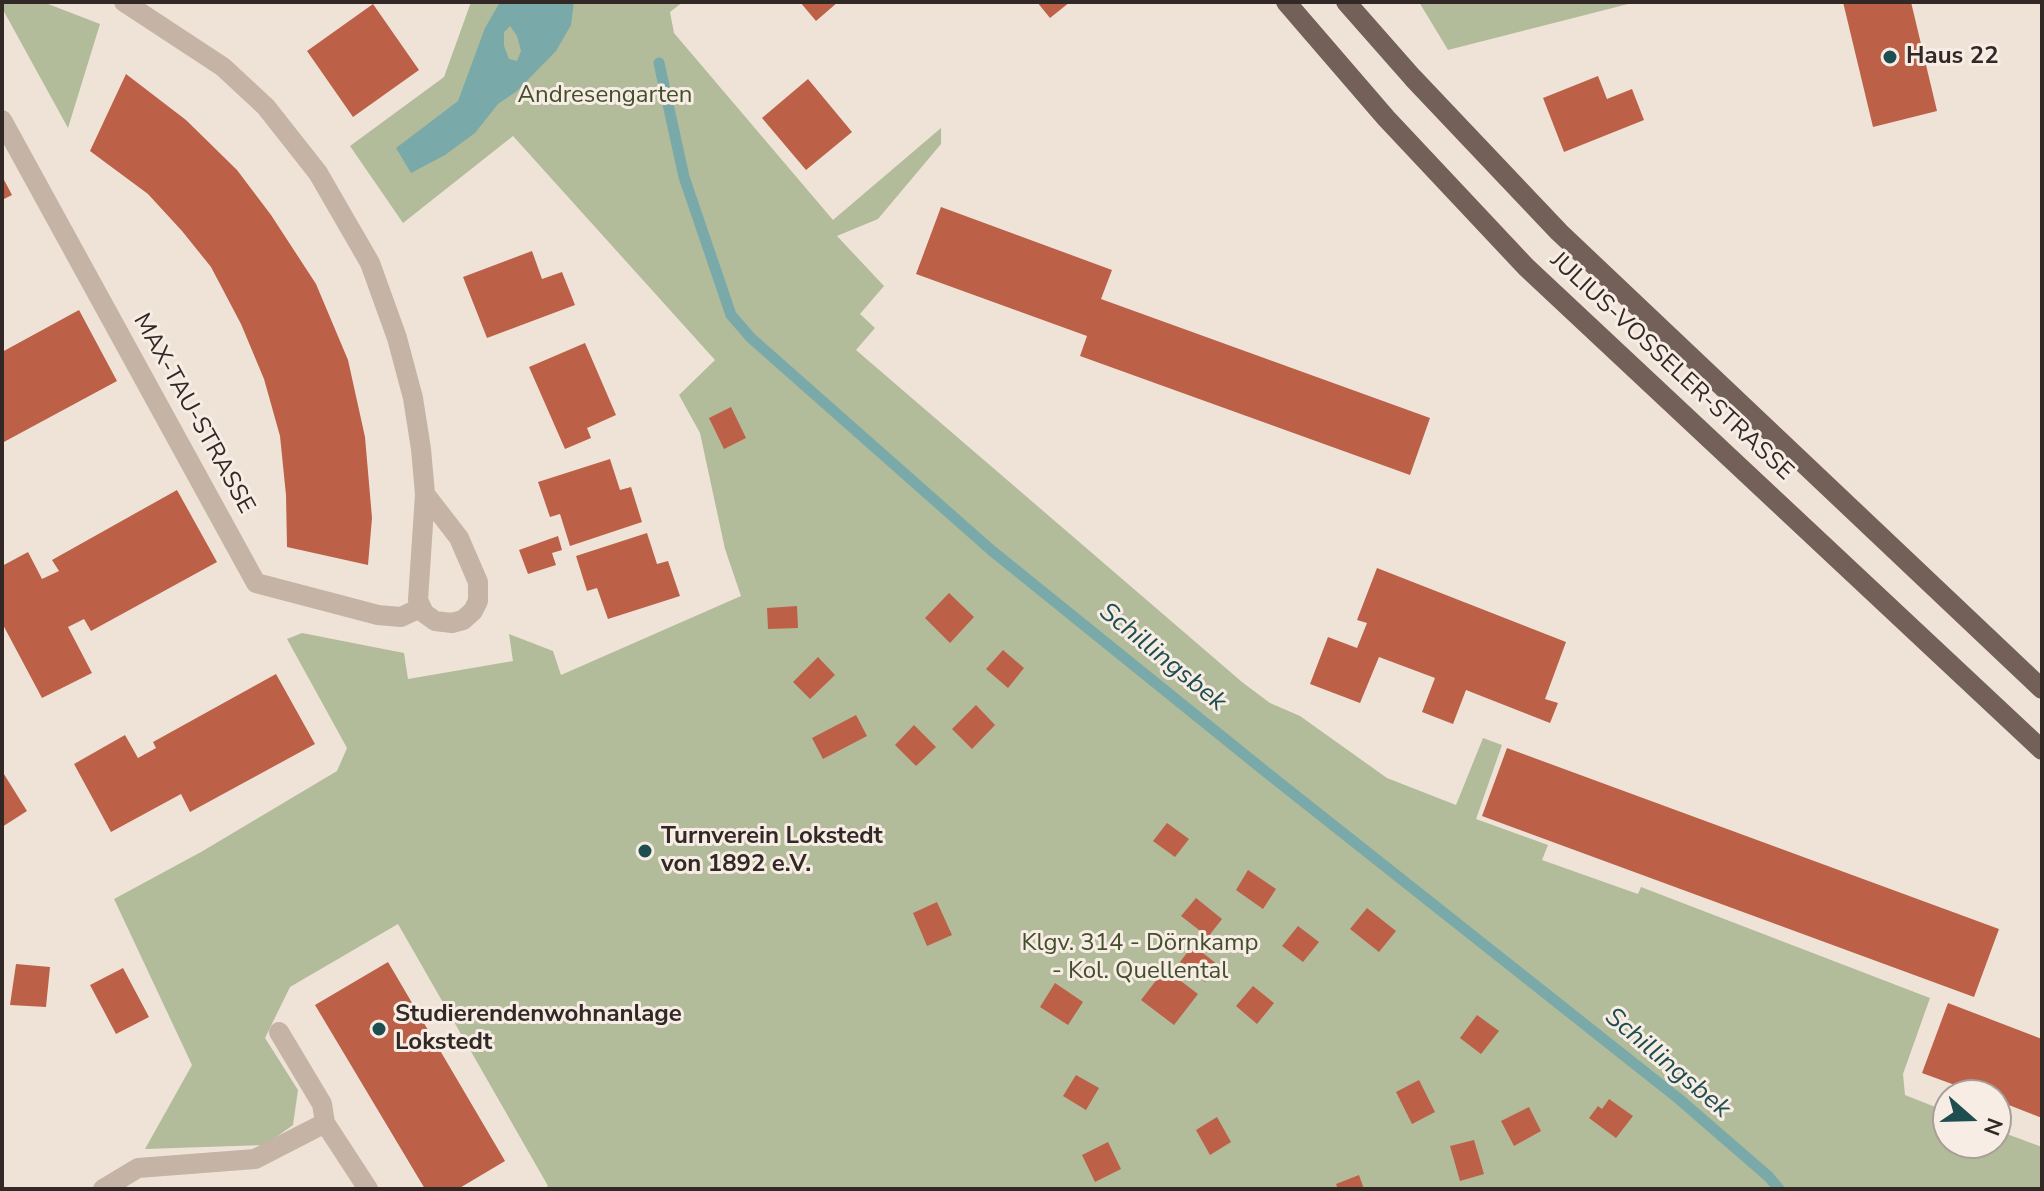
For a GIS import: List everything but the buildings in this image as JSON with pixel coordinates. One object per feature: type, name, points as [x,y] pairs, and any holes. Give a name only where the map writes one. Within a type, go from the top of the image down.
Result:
[{"type":"main road","name":"JULIUS-VOSSELER-STRASSE","points":[[1286,2],[1386,118],[1526,267],[2042,750]]},
{"type":"main road","name":"JULIUS-VOSSELER-STRASSE","points":[[1346,2],[1413,78],[1559,232],[2042,689]]},
{"type":"street","points":[[124,2],[223,67],[266,107],[318,173],[370,263],[397,338],[421,449],[425,494],[418,600],[420,608],[435,621],[452,623],[463,620],[473,611],[480,591],[459,538],[425,494]]},
{"type":"street","name":"MAX-TAU-STRASSE","points":[[2,120],[256,583],[378,615],[401,617],[420,608]]},
{"type":"street","points":[[279,1032],[322,1104],[325,1123],[368,1189]]},
{"type":"street","points":[[103,1189],[138,1168],[255,1159],[325,1123]]},
{"type":"green space","points":[[2,2],[43,2],[100,24],[68,128],[2,8]]},
{"type":"green space","points":[[471,2],[683,2],[670,12],[674,33],[833,220],[941,128],[941,144],[878,219],[837,236],[884,286],[860,314],[875,328],[856,350],[1242,682],[1270,703],[1300,716],[1387,778],[1456,805],[1483,738],[1502,745],[1476,819],[1548,845],[1542,860],[1638,894],[1641,887],[1930,998],[1903,1074],[1905,1095],[1932,1106],[1932,1159],[2012,1159],[2012,1136],[2042,1147],[2042,1189],[544,1189],[548,1186],[398,924],[290,987],[265,1038],[298,1090],[293,1125],[265,1145],[145,1149],[192,1065],[114,899],[201,852],[337,771],[347,748],[287,639],[302,633],[404,653],[408,679],[513,661],[509,634],[553,651],[561,675],[741,596],[725,549],[700,433],[679,395],[715,360],[513,136],[403,223],[350,146],[444,77]]},
{"type":"green space","points":[[1419,2],[1636,2],[1448,50]]},
{"type":"water","points":[[500,2],[574,2],[571,25],[556,51],[517,91],[498,104],[475,133],[445,155],[411,173],[396,148],[458,101],[485,28]],"holes":[[[510,26],[521,51],[517,61],[509,59],[504,46],[504,32]]]},
{"type":"waterway","name":"Schillingsbek","points":[[659,63],[684,177],[731,315],[751,338],[991,550],[1679,1099],[1779,1189]]},
{"type":"place","name":"Haus 22","points":[[1890,57]]},
{"type":"place","name":"Turnverein Lokstedt von 1892 e.V.","points":[[645,851]]},
{"type":"place","name":"Studierendenwohnanlage Lokstedt","points":[[379,1029]]},
{"type":"park label","name":"Andresengarten","points":[[605,96]]},
{"type":"park label","name":"Klgv. 314 - Dörnkamp - Kol. Quellental","points":[[1140,958]]}]
